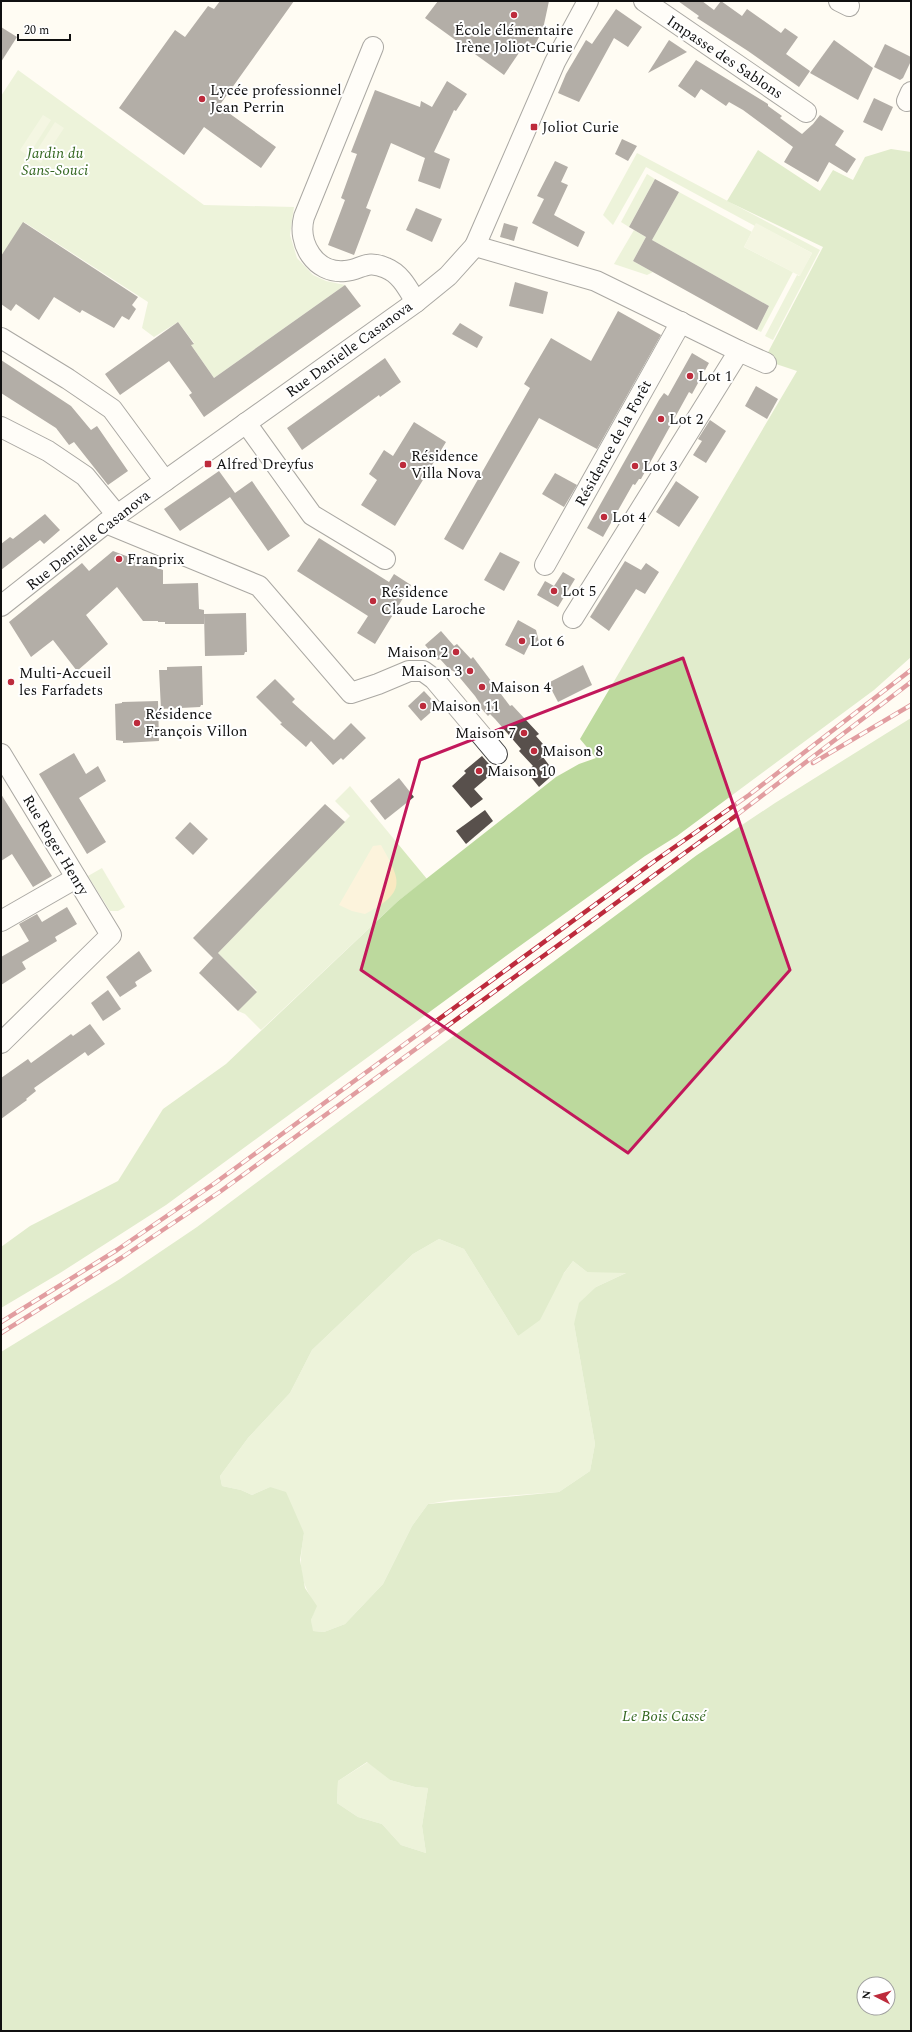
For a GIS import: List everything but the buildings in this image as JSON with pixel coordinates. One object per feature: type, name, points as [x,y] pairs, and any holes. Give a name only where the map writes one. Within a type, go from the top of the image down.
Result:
[{"type":"street","name":"Rue Danielle Casanova","points":[[1,606],[111,519],[416,302],[448,276],[475,246],[555,62],[588,1]]},
{"type":"street","name":"Impasse des Sablons","points":[[644,1],[806,112]]},
{"type":"street","points":[[373,47],[304,217],[302,226],[303,237],[305,246],[312,256],[328,268],[346,271],[370,264],[391,270],[403,280],[416,302]]},
{"type":"street","points":[[475,246],[596,281],[766,363]]},
{"type":"street","name":"Résidence de la Forêt","points":[[545,565],[681,322]]},
{"type":"street","points":[[1,338],[68,379],[112,409],[165,481]]},
{"type":"street","points":[[573,618],[739,351]]},
{"type":"street","points":[[246,423],[312,515],[385,559]]},
{"type":"street","points":[[1,427],[48,451],[84,476],[111,519],[259,586],[351,693],[384,682],[409,671],[423,671],[434,679],[497,754]]},
{"type":"street","name":"Rue Roger Henry","points":[[1,1043],[111,935],[4,767]]},
{"type":"street","points":[[1,922],[76,878]]},
{"type":"highlighted area","points":[[683,658],[790,970],[628,1153],[361,970],[420,760]]},
{"type":"green space","name":"Jardin du Sans-Souci","points":[[18,70],[204,205],[294,207],[290,235],[297,258],[313,275],[326,281],[345,285],[214,378],[191,345],[194,343],[178,322],[154,337],[142,328],[148,302],[24,222],[1,256],[1,96]]},
{"type":"green space","points":[[43,115],[51,120],[28,156],[20,150]]},
{"type":"green space","points":[[55,122],[64,128],[41,163],[32,158]]},
{"type":"green space","points":[[891,149],[911,152],[911,657],[874,690],[677,836],[645,856],[510,953],[166,1205],[60,1273],[1,1308],[1,1247],[30,1226],[118,1181],[163,1109],[226,1064],[398,901],[556,777],[579,764],[596,758],[580,739],[797,371],[764,360],[823,247],[727,201],[758,150],[820,191],[833,170],[853,180],[865,157]]},
{"type":"green space","points":[[637,153],[820,250],[773,340],[765,336],[797,275],[799,276],[812,253],[756,224],[755,226],[646,167],[613,225],[603,215]]},
{"type":"green space","points":[[647,174],[655,179],[629,227],[621,222]]},
{"type":"green space","points":[[679,192],[752,232],[744,247],[793,272],[761,332],[757,330],[769,306],[652,240]]},
{"type":"green space","points":[[756,223],[812,253],[800,276],[744,247]]},
{"type":"green space","points":[[634,230],[646,237],[633,261],[653,272],[647,275],[614,264]]},
{"type":"green space","name":"Le Bois Cassé","points":[[911,718],[911,2031],[1,2031],[1,1352],[120,1279],[197,1227],[697,855],[775,803]],"holes":[[[439,1239],[464,1249],[518,1336],[540,1320],[564,1273],[573,1261],[587,1272],[626,1273],[596,1287],[579,1303],[574,1324],[595,1444],[590,1471],[559,1492],[428,1504],[412,1526],[383,1584],[345,1624],[324,1632],[313,1631],[311,1620],[317,1606],[305,1588],[300,1560],[304,1533],[286,1492],[270,1487],[252,1495],[241,1490],[222,1486],[220,1476],[248,1438],[290,1393],[312,1350],[413,1254]],[[367,1762],[390,1780],[415,1787],[428,1788],[422,1826],[426,1853],[401,1845],[382,1824],[358,1817],[337,1803],[338,1781]]]},
{"type":"green space","points":[[350,786],[427,879],[398,901],[261,1030],[245,1014],[238,1011],[257,991],[218,953],[350,816],[335,801]]},
{"type":"green space","points":[[102,868],[125,907],[118,911],[110,911],[88,876]]},
{"type":"green space","points":[[439,1239],[464,1249],[518,1336],[573,1261],[587,1272],[628,1272],[596,1287],[574,1324],[595,1444],[590,1471],[559,1492],[451,1500],[428,1504],[412,1526],[383,1584],[345,1624],[324,1632],[312,1631],[311,1620],[316,1606],[306,1587],[301,1571],[301,1554],[304,1533],[270,1487],[252,1495],[241,1490],[222,1486],[220,1476],[248,1438],[290,1393],[312,1350],[413,1254]]},
{"type":"green space","points":[[368,1762],[390,1780],[415,1787],[428,1788],[422,1826],[426,1853],[401,1845],[382,1824],[358,1817],[337,1803],[338,1781]]},
{"type":"sand","points":[[381,845],[396,877],[394,892],[388,899],[365,914],[352,911],[339,905],[373,846]]},
{"type":"railway","points":[[1,1322],[117,1250],[215,1183],[656,860],[749,795],[911,670]]},
{"type":"railway","points":[[1,1333],[121,1258],[221,1191],[734,817],[911,682]]},
{"type":"railway","points":[[813,763],[911,705]]},
{"type":"place","name":"École élémentaire Irène Joliot-Curie","points":[[514,15]]},
{"type":"place","name":"Lycée professionnel Jean Perrin","points":[[202,99]]},
{"type":"place","name":"Joliot Curie","points":[[534,127]]},
{"type":"place","name":"Lot 1","points":[[690,376]]},
{"type":"place","name":"Lot 2","points":[[661,419]]},
{"type":"place","name":"Alfred Dreyfus","points":[[208,464]]},
{"type":"place","name":"Résidence Villa Nova","points":[[403,465]]},
{"type":"place","name":"Lot 3","points":[[635,466]]},
{"type":"place","name":"Lot 4","points":[[604,517]]},
{"type":"place","name":"Franprix","points":[[119,559]]},
{"type":"place","name":"Lot 5","points":[[554,591]]},
{"type":"place","name":"Résidence Claude Laroche","points":[[373,601]]},
{"type":"place","name":"Lot 6","points":[[522,641]]},
{"type":"place","name":"Maison 2","points":[[456,652]]},
{"type":"place","name":"Maison 3","points":[[470,671]]},
{"type":"place","name":"Multi-Accueil les Farfadets","points":[[11,682]]},
{"type":"place","name":"Maison 4","points":[[482,687]]},
{"type":"place","name":"Maison 11","points":[[423,706]]},
{"type":"place","name":"Résidence François Villon","points":[[137,723]]},
{"type":"place","name":"Maison 7","points":[[524,733]]},
{"type":"place","name":"Maison 8","points":[[534,751]]},
{"type":"place","name":"Maison 10","points":[[479,771]]}]
